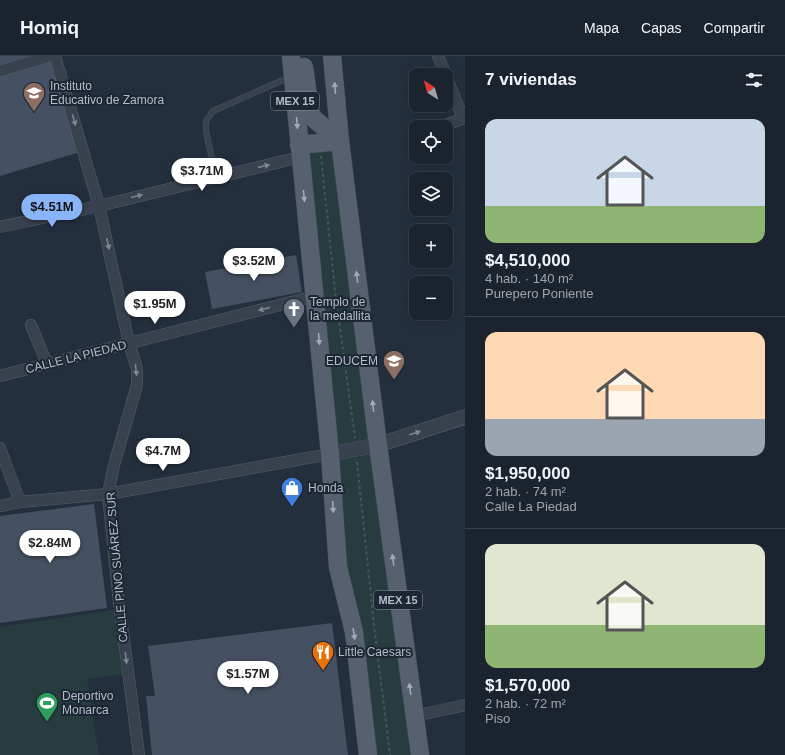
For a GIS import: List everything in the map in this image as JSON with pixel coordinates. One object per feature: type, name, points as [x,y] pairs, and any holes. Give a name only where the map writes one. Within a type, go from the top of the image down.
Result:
[{"type":"main road","name":"MEX 15","points":[[291,56],[299,151],[330,454],[338,567],[354,632],[368,755]]},
{"type":"main road","points":[[302,56],[310,111],[313,118],[340,141]]},
{"type":"main road","name":"MEX 15","points":[[332,56],[340,141],[378,445],[420,755]]},
{"type":"main road","points":[[299,151],[340,141]]},
{"type":"street","points":[[0,71],[50,56]]},
{"type":"street","name":"CALLE PINO SUÁREZ SUR","points":[[55,56],[99,206],[129,343],[137,369],[137,385],[114,465],[108,494],[119,602],[139,755]]},
{"type":"street","points":[[438,56],[443,68]]},
{"type":"street","points":[[453,92],[464,118],[453,122]]},
{"type":"street","points":[[0,227],[99,206],[216,177],[299,151]]},
{"type":"street","name":"CALLE LA PIEDAD","points":[[0,376],[315,296]]},
{"type":"street","points":[[30,325],[47,364]]},
{"type":"street","points":[[0,506],[20,502],[108,494],[378,445],[465,418]]},
{"type":"street","points":[[0,448],[20,502]]},
{"type":"street","points":[[414,716],[465,705]]},
{"type":"lane","points":[[216,177],[206,131],[206,121],[213,111],[293,75]]},
{"type":"green space","points":[[336,146],[377,445],[410,755],[375,755],[341,566],[305,150]]},
{"type":"green space","points":[[119,609],[126,674],[87,679],[99,755],[0,755],[0,627]]},
{"type":"building","points":[[0,56],[36,56],[0,67]]},
{"type":"building","name":"Instituto Educativo de Zamora","points":[[52,58],[80,152],[0,176],[0,73]]},
{"type":"building","points":[[296,255],[302,292],[212,309],[205,272]]},
{"type":"building","points":[[94,504],[107,608],[0,623],[0,516]]},
{"type":"building","points":[[332,623],[348,755],[152,755],[146,696],[155,696],[148,646]]},
{"type":"place","name":"Instituto Educativo de Zamora","points":[[34,112]]},
{"type":"place","name":"Templo de la medallita","points":[[294,328]]},
{"type":"place","name":"EDUCEM","points":[[394,380]]},
{"type":"place","name":"Honda","points":[[292,508]]},
{"type":"place","name":"Little Caesars","points":[[323,672]]},
{"type":"place","name":"Deportivo Monarca","points":[[47,722]]}]
